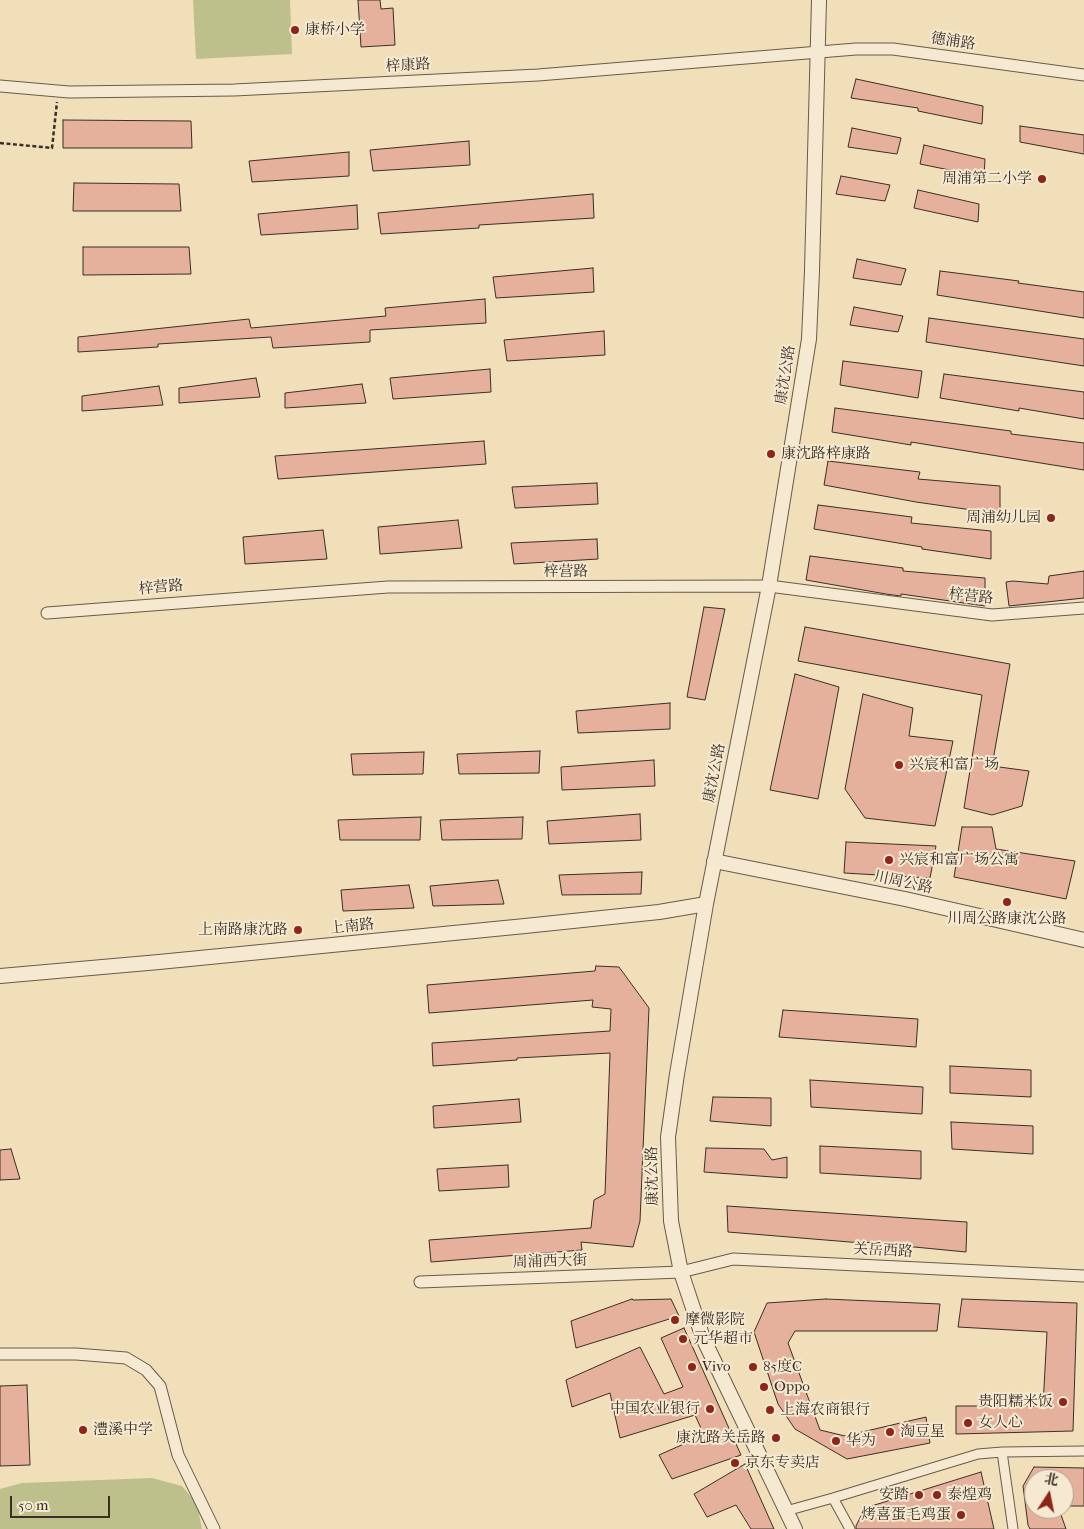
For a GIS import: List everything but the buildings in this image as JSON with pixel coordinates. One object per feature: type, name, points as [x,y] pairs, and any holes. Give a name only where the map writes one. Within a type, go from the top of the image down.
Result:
[{"type":"street","name":"康沈公路","points":[[795,1529],[703,1338],[681,1272],[671,1221],[668,1138],[706,904],[769,586],[809,339],[819,0]]},
{"type":"street","name":"德浦路","points":[[817,53],[856,49],[893,49],[1084,75]]},
{"type":"street","name":"梓康路","points":[[0,86],[58,91],[234,90],[528,75],[817,53]]},
{"type":"street","name":"梓营路","points":[[47,613],[388,587],[769,586],[992,615],[1084,608]]},
{"type":"street","name":"川周公路","points":[[714,861],[906,899],[1084,940]]},
{"type":"street","name":"上南路","points":[[0,976],[525,926],[659,912],[706,904]]},
{"type":"street","name":"关岳西路","points":[[681,1272],[733,1259],[1084,1276]]},
{"type":"street","name":"周浦西大街","points":[[420,1282],[681,1272]]},
{"type":"street","points":[[0,1354],[76,1354],[126,1358],[146,1370],[160,1386],[178,1455],[214,1529]]},
{"type":"street","points":[[786,1511],[978,1454],[1002,1452],[1084,1452]]},
{"type":"street","points":[[1002,1452],[1013,1529]]},
{"type":"street","points":[[833,1498],[850,1529]]},
{"type":"path","points":[[0,143],[52,148],[58,91]]},
{"type":"green space","points":[[193,0],[290,0],[292,54],[196,59]]},
{"type":"green space","points":[[152,1478],[182,1486],[197,1504],[202,1529],[0,1529],[0,1489],[22,1483]]},
{"type":"place","name":"康桥小学","points":[[295,30]]},
{"type":"place","name":"周浦第二小学","points":[[1042,179]]},
{"type":"place","name":"康沈路梓康路","points":[[771,454]]},
{"type":"place","name":"周浦幼儿园","points":[[1051,518]]},
{"type":"place","name":"兴宸和富广场","points":[[899,765]]},
{"type":"place","name":"兴宸和富广场公寓","points":[[889,860]]},
{"type":"place","name":"川周公路康沈公路","points":[[1007,902]]},
{"type":"place","name":"上南路康沈路","points":[[298,930]]},
{"type":"place","name":"摩微影院","points":[[675,1320]]},
{"type":"place","name":"元华超市","points":[[683,1339]]},
{"type":"place","name":"Vivo","points":[[692,1367]]},
{"type":"place","name":"85度C","points":[[753,1367]]},
{"type":"place","name":"Oppo","points":[[764,1387]]},
{"type":"place","name":"贵阳糯米饭","points":[[1063,1402]]},
{"type":"place","name":"中国农业银行","points":[[710,1409]]},
{"type":"place","name":"上海农商银行","points":[[770,1410]]},
{"type":"place","name":"女人心","points":[[968,1423]]},
{"type":"place","name":"澧溪中学","points":[[83,1430]]},
{"type":"place","name":"淘豆星","points":[[890,1432]]},
{"type":"place","name":"康沈路关岳路","points":[[776,1438]]},
{"type":"place","name":"华为","points":[[836,1441]]},
{"type":"place","name":"京东专卖店","points":[[735,1463]]},
{"type":"place","name":"安踏","points":[[919,1495]]},
{"type":"place","name":"泰煌鸡","points":[[937,1495]]},
{"type":"place","name":"烤喜蛋毛鸡蛋","points":[[961,1515]]}]
